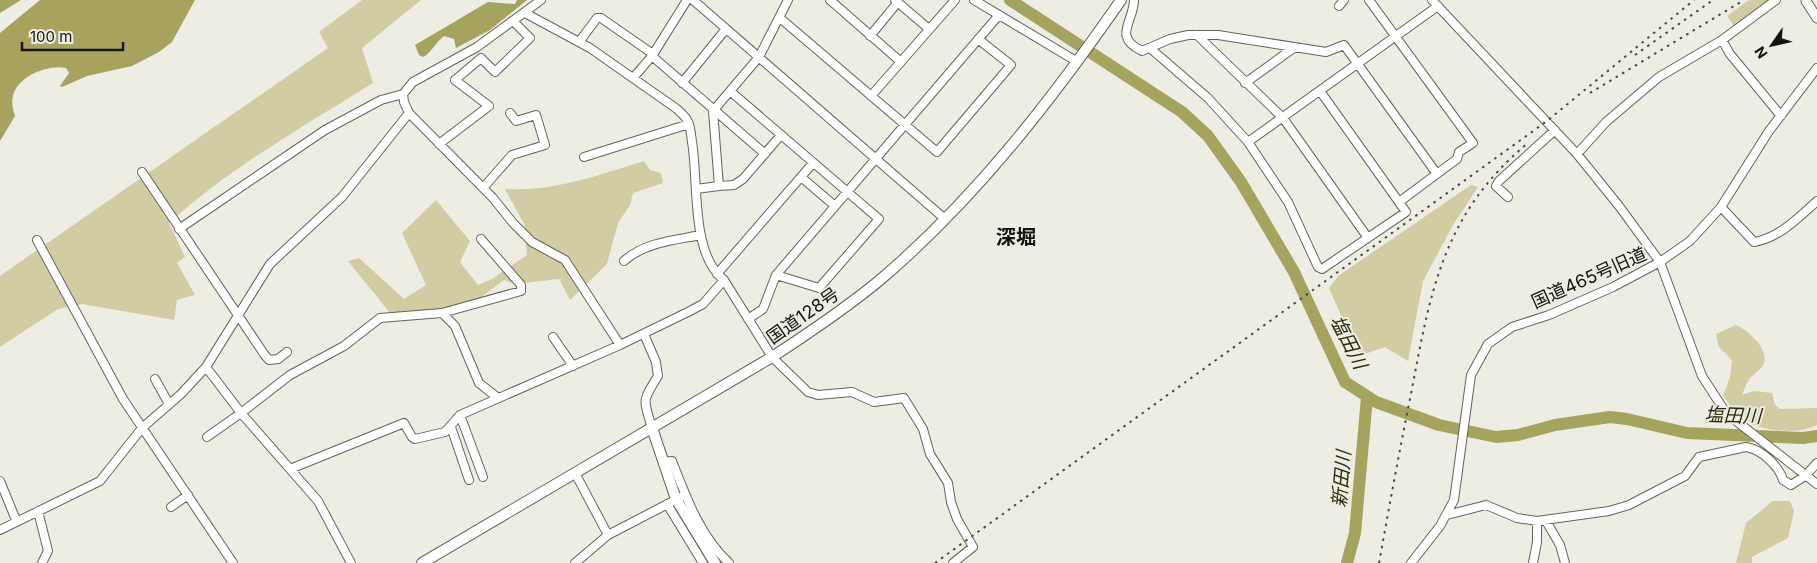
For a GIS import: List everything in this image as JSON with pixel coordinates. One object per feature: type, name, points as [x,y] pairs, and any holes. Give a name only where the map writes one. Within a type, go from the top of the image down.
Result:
[{"type":"highway","name":"国道128号","points":[[422,563],[772,357],[826,322],[880,280],[945,219],[1017,140],[1121,0]]},
{"type":"highway","points":[[652,428],[676,499],[715,563]]},
{"type":"main road","points":[[1806,1],[1817,18]]},
{"type":"street","points":[[179,229],[325,130],[381,100],[403,94],[413,82],[477,47],[525,14],[541,0]]},
{"type":"street","points":[[633,78],[652,55],[687,0]]},
{"type":"street","points":[[693,0],[945,219]]},
{"type":"street","points":[[719,186],[713,111],[759,57],[788,0]]},
{"type":"street","points":[[830,0],[901,62]]},
{"type":"street","points":[[871,96],[955,0]]},
{"type":"street","points":[[974,0],[1076,62]]},
{"type":"street","points":[[1134,0],[1127,21],[1127,37],[1135,48],[1142,51],[1170,39],[1188,35],[1218,35],[1326,52],[1344,45],[1437,174]]},
{"type":"street","points":[[1369,0],[1473,143],[1460,152],[1457,159],[1399,202]]},
{"type":"street","points":[[1577,154],[1606,122],[1659,77],[1722,40],[1776,0]]},
{"type":"street","points":[[870,36],[897,1],[929,29]]},
{"type":"street","points":[[1248,142],[1396,36],[1435,3]]},
{"type":"street","name":"国道465号旧道","points":[[1411,563],[1447,515],[1454,500],[1474,366],[1495,338],[1512,327],[1585,300],[1660,262],[1619,206],[1577,154],[1435,3]]},
{"type":"street","points":[[525,14],[579,42],[633,78],[677,109],[689,124],[695,157],[701,235],[709,261],[717,274],[724,280],[772,357],[808,392],[818,395],[852,392],[874,402],[904,398],[923,429],[930,454],[945,477],[957,519],[973,547],[953,563]]},
{"type":"street","points":[[748,319],[762,309],[776,275],[875,157],[999,15]]},
{"type":"street","points":[[579,42],[597,18],[601,18],[652,55],[713,111],[765,154]]},
{"type":"street","points":[[780,18],[937,152],[1011,66],[978,39]]},
{"type":"street","points":[[439,144],[489,106],[455,80],[481,58],[495,72],[530,38],[514,22]]},
{"type":"street","points":[[682,83],[726,29]]},
{"type":"street","points":[[1197,35],[1282,118],[1368,238]]},
{"type":"street","points":[[1722,40],[1730,54],[1781,116]]},
{"type":"street","points":[[1246,83],[1295,47]]},
{"type":"street","points":[[1150,49],[1208,98],[1248,142],[1288,202],[1318,267],[1322,269],[1406,212],[1320,91]]},
{"type":"street","points":[[1817,68],[1781,116],[1721,207],[1690,240],[1660,262],[1702,376],[1726,413],[1817,484]]},
{"type":"street","points":[[730,91],[879,219],[819,288],[776,275]]},
{"type":"street","points":[[403,94],[409,113],[483,188],[513,223],[532,242],[566,260],[620,345]]},
{"type":"street","points":[[0,528],[100,481],[142,428],[206,367],[238,318],[245,301],[270,264],[342,197],[409,113]]},
{"type":"street","points":[[483,188],[512,155],[545,145],[536,115],[516,121],[510,113]]},
{"type":"street","points":[[584,157],[689,124]]},
{"type":"street","points":[[1508,197],[1496,186],[1499,181],[1555,130]]},
{"type":"street","points":[[696,189],[734,185],[743,179],[781,135]]},
{"type":"street","points":[[717,274],[813,163]]},
{"type":"street","points":[[142,172],[238,318],[269,360],[278,359],[287,352]]},
{"type":"street","points":[[801,177],[835,206]]},
{"type":"street","points":[[1721,207],[1754,242],[1767,240],[1817,202]]},
{"type":"street","points":[[624,261],[635,251],[701,235]]},
{"type":"street","points":[[207,437],[242,414],[290,375],[344,346],[380,318],[442,313],[519,292],[522,289],[481,239]]},
{"type":"street","points":[[37,240],[123,398],[233,563]]},
{"type":"street","points":[[290,469],[404,423],[412,437],[420,440],[446,432],[460,415],[620,345],[703,304],[724,280]]},
{"type":"street","points":[[442,313],[455,326],[479,383],[498,398]]},
{"type":"street","points":[[644,334],[656,362],[658,376],[647,390],[645,400],[652,428]]},
{"type":"street","points":[[553,337],[573,366]]},
{"type":"street","points":[[206,367],[242,414],[318,502],[352,563]]},
{"type":"street","points":[[155,379],[169,404]]},
{"type":"street","points":[[460,415],[483,476]]},
{"type":"street","points":[[451,427],[469,480]]},
{"type":"street","points":[[1447,515],[1486,504],[1517,518],[1537,521],[1609,511],[1629,504],[1685,476],[1699,456],[1746,447],[1751,448],[1776,467],[1786,484],[1791,485],[1805,476],[1817,463]]},
{"type":"street","points":[[576,472],[608,535]]},
{"type":"street","points":[[0,481],[16,520]]},
{"type":"street","points":[[171,507],[188,495]]},
{"type":"street","points":[[576,563],[608,535],[676,499]]},
{"type":"street","points":[[676,499],[718,552],[729,562]]},
{"type":"street","points":[[676,499],[703,563]]},
{"type":"street","points":[[38,511],[48,551],[42,563]]},
{"type":"street","points":[[1533,563],[1537,542],[1537,521]]},
{"type":"street","points":[[1546,521],[1560,546],[1565,563]]},
{"type":"shaded area","points":[[0,0],[195,0],[172,42],[159,52],[132,66],[87,76],[62,87],[60,86],[69,73],[66,68],[51,68],[27,77],[16,89],[13,96],[12,106],[15,116],[0,141]]},
{"type":"shaded area","points":[[362,0],[421,0],[362,48],[373,83],[242,166],[192,203],[169,223],[185,257],[177,263],[195,295],[177,300],[174,320],[82,304],[58,309],[0,347],[0,276],[328,48],[319,32]]},
{"type":"shaded area","points":[[517,0],[527,0],[490,30],[456,48],[454,39],[444,36],[426,55],[423,57],[419,55],[415,45],[488,2],[515,4]]},
{"type":"shaded area","points":[[1749,0],[1770,0],[1734,26],[1727,16]]},
{"type":"shaded area","points":[[644,161],[650,170],[661,173],[663,183],[633,193],[630,205],[618,223],[607,264],[570,300],[559,279],[515,284],[504,280],[480,298],[432,312],[390,313],[348,261],[359,258],[404,299],[426,285],[402,233],[436,200],[470,241],[460,262],[478,285],[492,279],[527,255],[524,224],[505,189],[541,188],[558,185],[593,177]]},
{"type":"shaded area","points":[[1471,185],[1478,187],[1453,225],[1423,281],[1408,361],[1385,347],[1359,356],[1329,288],[1338,276]]},
{"type":"shaded area","points":[[1736,325],[1758,342],[1762,348],[1765,361],[1762,367],[1750,378],[1742,395],[1754,391],[1772,393],[1775,405],[1780,409],[1817,408],[1817,425],[1789,431],[1768,429],[1748,422],[1738,415],[1723,396],[1730,377],[1732,360],[1719,347],[1716,334]]},
{"type":"shaded area","points":[[1773,501],[1790,501],[1794,511],[1788,538],[1752,557],[1752,563],[1736,563],[1746,523]]},
{"type":"pier","points":[[21,0],[40,0],[0,33],[0,13]]},
{"type":"waterway","name":"塩田川","points":[[1010,0],[1182,112],[1208,136],[1241,182],[1294,272],[1345,382],[1376,402],[1439,425],[1496,437],[1518,435],[1555,425],[1610,417],[1627,419],[1687,433],[1803,438],[1817,436]]},
{"type":"waterway","name":"新田川","points":[[1347,563],[1355,533],[1367,397]]},
{"type":"railway","points":[[935,563],[1547,121],[1694,0]]},
{"type":"railway","points":[[1635,55],[1713,0]]},
{"type":"railway","points":[[1590,93],[1744,0]]},
{"type":"railway","points":[[1379,563],[1425,325],[1433,291],[1444,259],[1458,228],[1476,199],[1499,170],[1528,143]]},
{"type":"district","name":"深堀","points":[[1016,237]]}]
